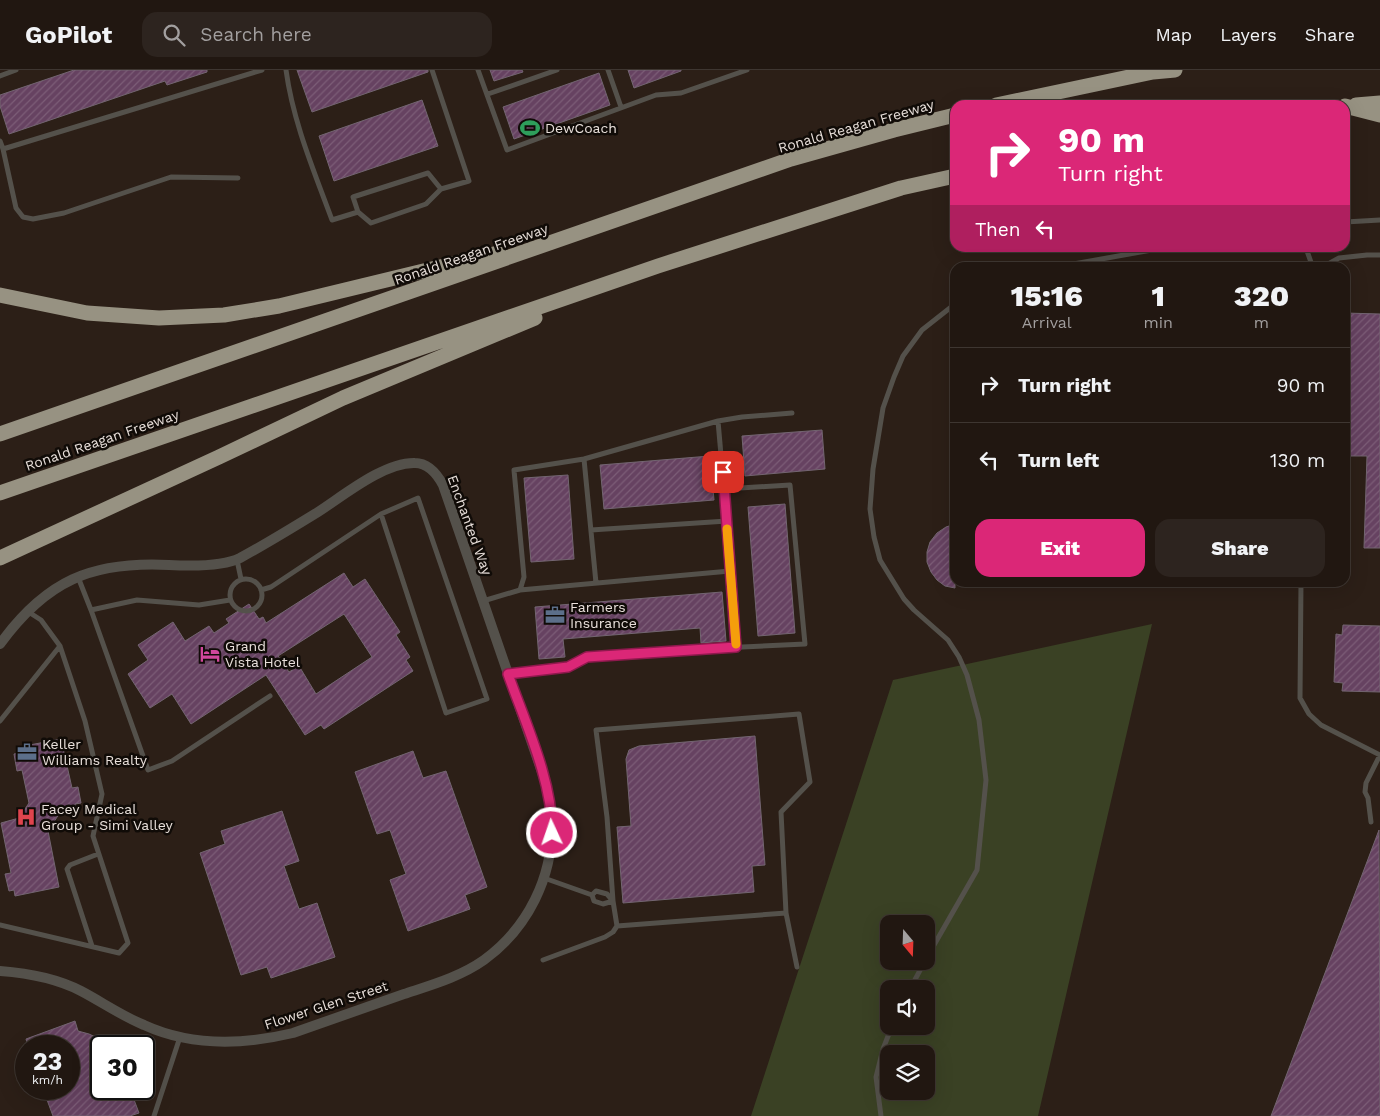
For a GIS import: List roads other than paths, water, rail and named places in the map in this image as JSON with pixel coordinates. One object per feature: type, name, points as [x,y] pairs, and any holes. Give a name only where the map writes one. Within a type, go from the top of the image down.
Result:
[{"type":"highway","points":[[1020,100],[1158,71],[1175,70]]},
{"type":"highway","points":[[1350,106],[1380,103]]},
{"type":"highway","points":[[1350,107],[1380,115]]},
{"type":"highway","name":"Ronald Reagan Freeway","points":[[0,434],[791,159],[950,116]]},
{"type":"highway","name":"Ronald Reagan Freeway","points":[[0,493],[658,266],[901,188],[950,177]]},
{"type":"highway","points":[[0,295],[87,313],[159,318],[224,315],[279,306],[599,227]]},
{"type":"highway","points":[[0,558],[343,398],[658,266]]},
{"type":"street","name":"Enchanted Way","points":[[0,644],[27,610],[48,592],[78,577],[118,565],[193,566],[237,560],[373,476],[400,465],[415,463],[432,469],[439,476],[443,485],[550,800],[551,844],[544,878],[527,914]]},
{"type":"street","name":"Flower Glen Street","points":[[0,971],[40,977],[79,990],[146,1026],[180,1037],[219,1042],[244,1042],[293,1033],[446,979],[483,960],[506,941],[527,914]]},
{"type":"lane","points":[[0,76],[16,70]]},
{"type":"lane","points":[[3,149],[262,70]]},
{"type":"lane","points":[[286,70],[289,95],[299,130],[332,220],[358,212]]},
{"type":"lane","points":[[432,70],[469,181],[441,189],[426,204],[371,223],[358,212],[353,197],[428,173],[441,189]]},
{"type":"lane","points":[[478,70],[507,150],[656,95],[682,92],[747,70]]},
{"type":"lane","points":[[488,94],[557,70]]},
{"type":"lane","points":[[608,70],[621,107]]},
{"type":"lane","points":[[0,141],[16,208],[23,217],[33,219],[64,213],[171,178],[238,178]]},
{"type":"lane","points":[[1350,222],[1380,220]]},
{"type":"lane","points":[[1085,262],[1141,252]]},
{"type":"lane","points":[[1332,262],[1339,258],[1380,255]]},
{"type":"lane","points":[[935,944],[977,870],[986,780],[979,720],[967,675],[959,656],[948,640],[904,599],[880,560],[870,509],[873,469],[882,408],[894,377],[903,356],[922,330],[950,308]]},
{"type":"lane","points":[[520,590],[524,577],[514,470],[584,459],[718,421],[792,413]]},
{"type":"lane","points":[[718,421],[736,647]]},
{"type":"lane","points":[[584,459],[596,583]]},
{"type":"lane","points":[[508,674],[568,667],[587,657],[805,644],[790,485],[724,489]]},
{"type":"lane","points":[[261,590],[271,587],[381,514],[418,498],[487,698],[446,713],[381,514]]},
{"type":"lane","points":[[591,530],[727,521]]},
{"type":"lane","points":[[237,560],[241,580]]},
{"type":"lane","points":[[483,602],[520,590],[730,571]]},
{"type":"lane","points":[[78,577],[148,770],[172,761],[270,696]]},
{"type":"lane","points":[[241,580],[255,582],[261,590],[262,596],[257,605],[248,610],[237,608],[230,600],[230,590],[236,582],[241,580]]},
{"type":"lane","points":[[1301,587],[1300,698],[1309,714],[1321,725],[1380,755],[1366,783],[1365,792],[1368,798],[1371,822]]},
{"type":"lane","points":[[91,610],[137,600],[198,605],[230,600]]},
{"type":"lane","points":[[0,925],[119,953],[128,942],[93,836],[102,794],[85,721],[60,646],[41,620],[27,610]]},
{"type":"lane","points":[[0,722],[60,646]]},
{"type":"lane","points":[[543,960],[605,937],[613,932],[617,926],[612,901],[607,817],[596,730],[799,714],[810,782],[781,812],[786,913],[798,966]]},
{"type":"lane","points":[[92,946],[67,869],[70,864],[98,854]]},
{"type":"lane","points":[[544,878],[592,895]]},
{"type":"lane","points":[[592,895],[596,891],[608,894],[612,901]]},
{"type":"lane","points":[[592,895],[594,901],[603,904],[612,901]]},
{"type":"lane","points":[[617,926],[786,913]]},
{"type":"lane","points":[[881,1116],[876,1077],[888,1035]]},
{"type":"lane","points":[[154,1116],[180,1037]]},
{"type":"place","name":"DewCoach","points":[[530,128]]},
{"type":"place","name":"Farmers Insurance","points":[[555,615]]},
{"type":"place","name":"Grand Vista Hotel","points":[[210,654]]},
{"type":"place","name":"Keller Williams Realty","points":[[27,752]]},
{"type":"place","name":"Facey Medical Group - Simi Valley","points":[[26,817]]}]
